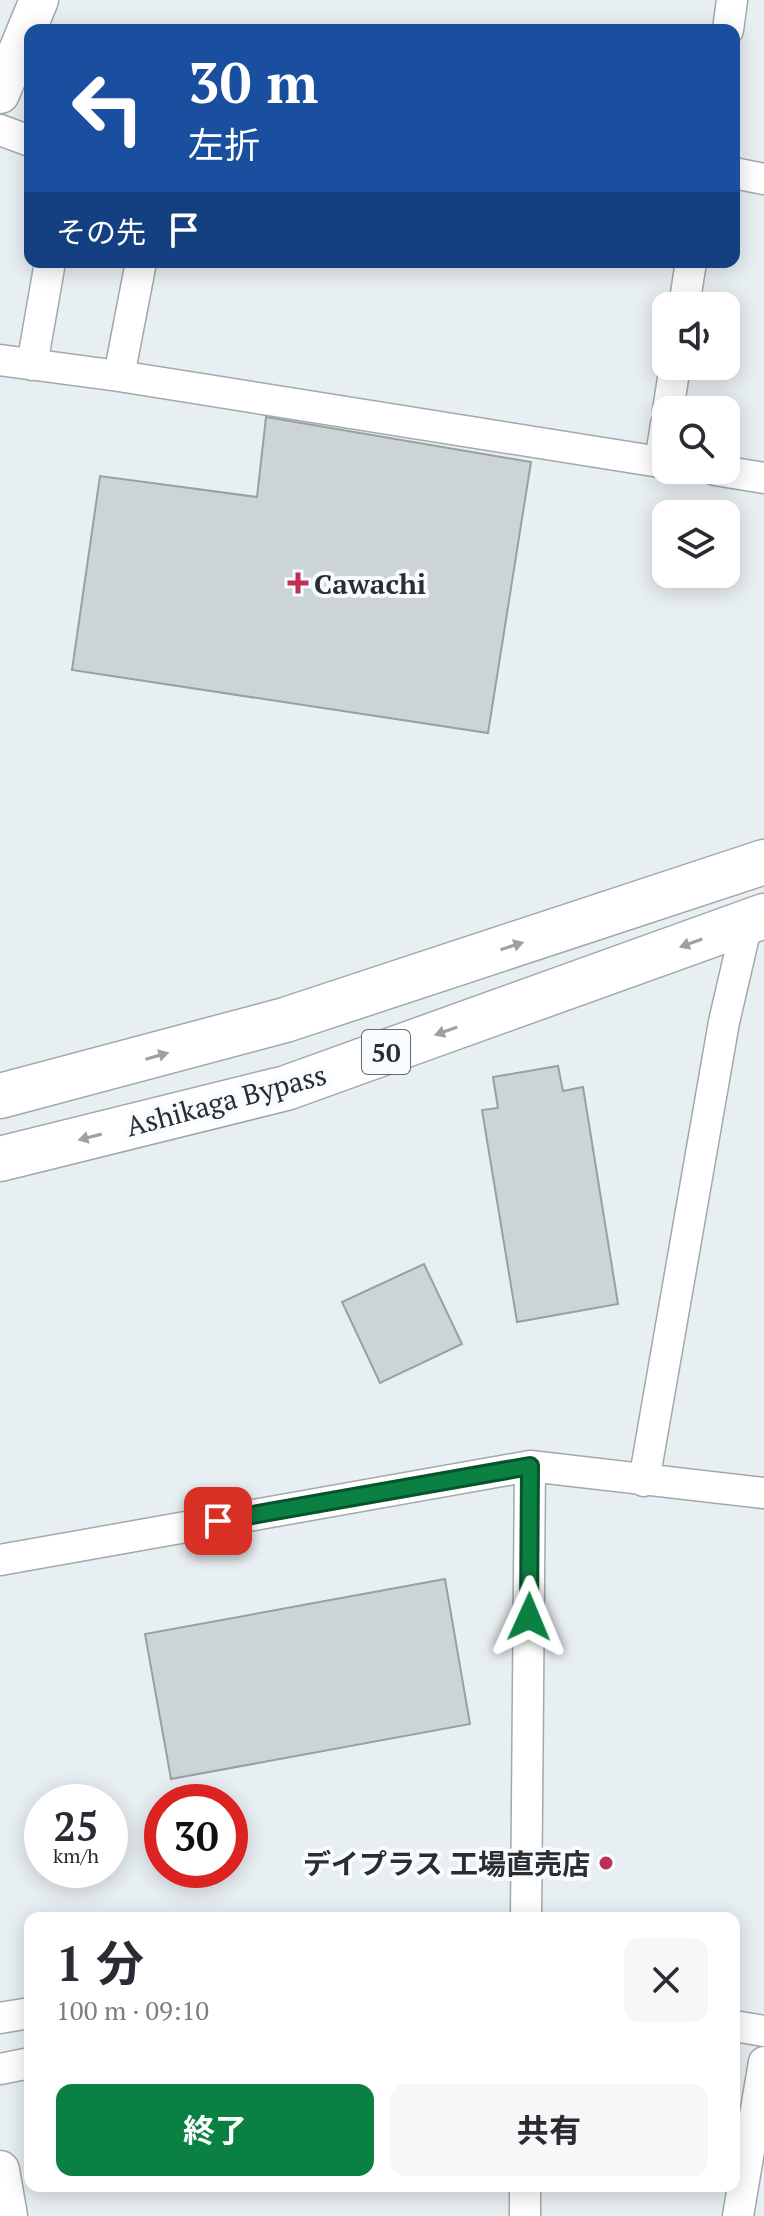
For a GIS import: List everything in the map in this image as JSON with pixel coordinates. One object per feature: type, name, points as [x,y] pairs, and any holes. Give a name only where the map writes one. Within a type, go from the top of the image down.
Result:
[{"type":"highway","name":"50","points":[[0,1096],[285,1020],[764,862]]},
{"type":"highway","name":"Ashikaga Bypass","points":[[0,1159],[286,1088],[756,920]]},
{"type":"street","points":[[29,24],[39,0]]},
{"type":"street","points":[[729,24],[732,0]]},
{"type":"street","points":[[0,94],[24,36]]},
{"type":"street","points":[[0,130],[24,139]]},
{"type":"street","points":[[740,174],[764,179]]},
{"type":"street","points":[[32,365],[49,268]]},
{"type":"street","points":[[119,376],[140,268]]},
{"type":"street","points":[[686,292],[690,268]]},
{"type":"street","points":[[0,360],[652,460]]},
{"type":"street","points":[[740,474],[764,478]]},
{"type":"street","points":[[644,1481],[724,1022],[756,920]]},
{"type":"street","points":[[526,1912],[530,1466]]},
{"type":"street","points":[[0,1560],[530,1466],[764,1493]]},
{"type":"street","points":[[0,2018],[24,2014]]},
{"type":"street","points":[[740,2027],[764,2031]]},
{"type":"street","points":[[738,2216],[764,2062]]},
{"type":"street","points":[[0,2069],[24,2064]]},
{"type":"street","points":[[0,2170],[8,2216]]},
{"type":"street","points":[[525,2192],[525,2216]]},
{"type":"building","name":"Cawachi","points":[[266,417],[531,462],[488,733],[72,670],[100,476],[257,497]]},
{"type":"building","points":[[558,1066],[563,1091],[583,1087],[618,1304],[517,1322],[482,1110],[498,1108],[493,1077]]},
{"type":"building","points":[[424,1264],[462,1344],[380,1383],[342,1302]]},
{"type":"building","points":[[445,1579],[470,1724],[171,1779],[145,1634]]},
{"type":"place","name":"Cawachi","points":[[298,583]]},
{"type":"place","name":"デイプラス 工場直売店","points":[[606,1863]]},
{"type":"route","points":[[218,1521],[530,1466],[529,1617]]}]
